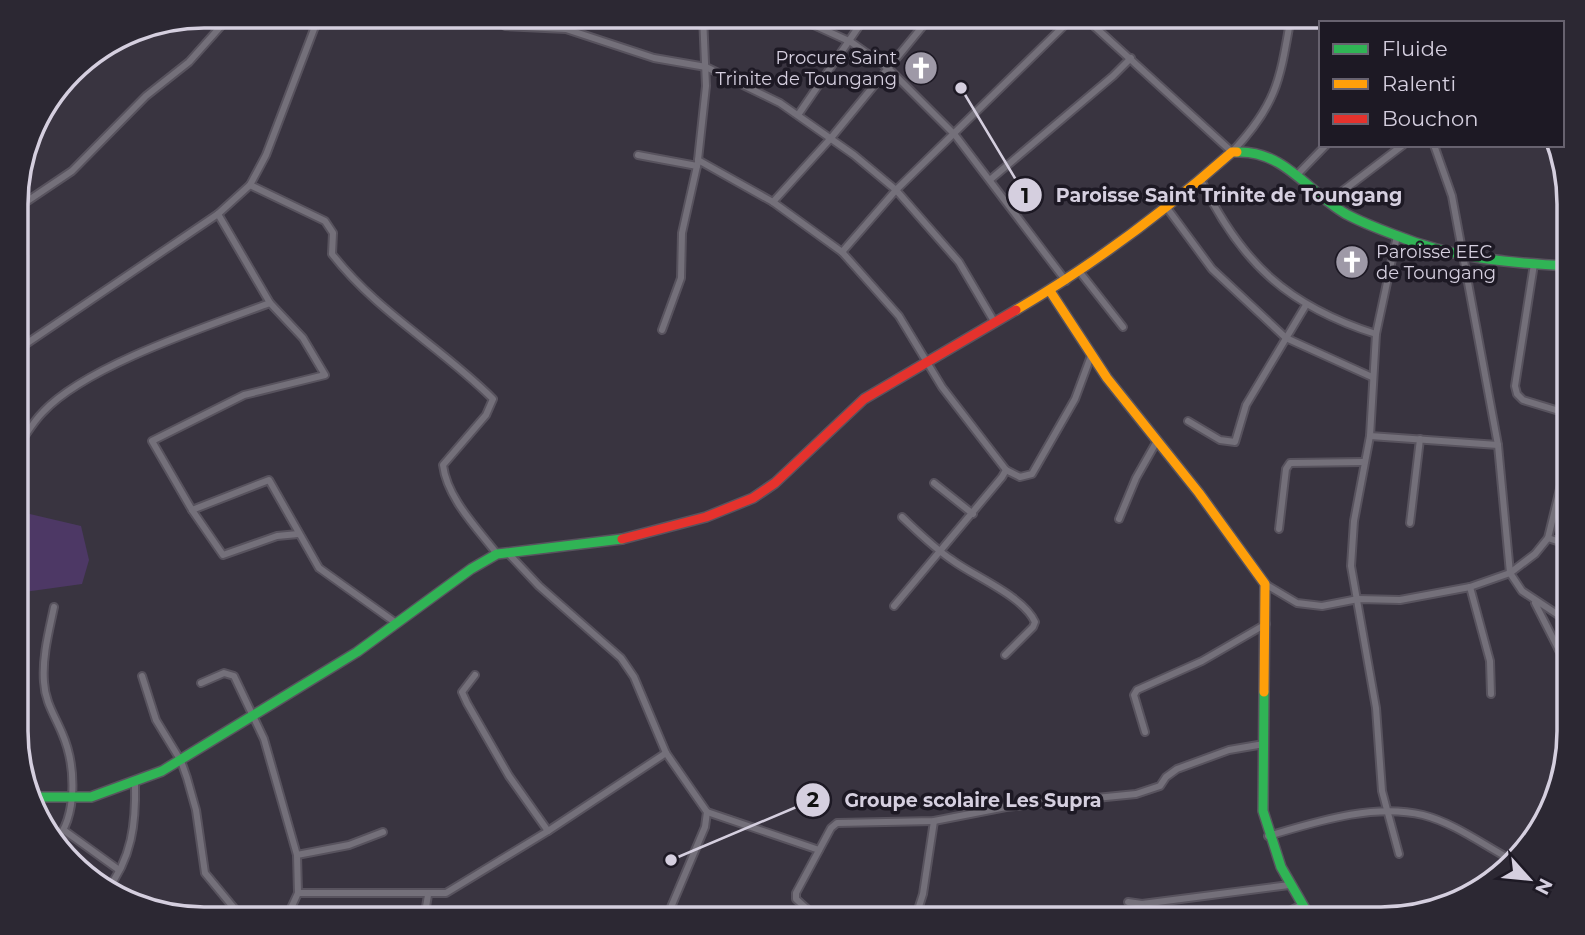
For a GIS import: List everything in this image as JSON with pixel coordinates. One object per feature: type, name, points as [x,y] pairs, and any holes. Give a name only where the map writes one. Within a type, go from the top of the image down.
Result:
[{"type":"street","points":[[28,200],[72,171],[146,96],[189,62],[219,28]]},
{"type":"street","points":[[28,344],[218,214],[250,185],[271,143],[314,28]]},
{"type":"street","points":[[546,28],[566,29],[654,58],[706,66],[744,83],[798,115],[896,190],[958,262],[995,323]]},
{"type":"street","points":[[662,330],[681,278],[682,233],[697,163],[706,66],[704,28]]},
{"type":"street","points":[[820,28],[850,42],[889,69],[955,135],[1066,281]]},
{"type":"street","points":[[798,115],[859,28]]},
{"type":"street","points":[[773,202],[831,138],[921,28]]},
{"type":"street","points":[[842,252],[896,190],[1062,28]]},
{"type":"street","points":[[1098,28],[1232,152],[1253,150],[1279,161],[1328,202],[1364,225],[1464,256],[1498,262],[1557,265]]},
{"type":"street","points":[[41,797],[91,797],[135,783],[181,761],[357,652],[501,553],[632,538],[724,511],[775,483],[864,399],[1066,281],[1201,180],[1256,126],[1271,102],[1280,79],[1289,28]]},
{"type":"street","points":[[991,179],[1131,58]]},
{"type":"street","points":[[1297,176],[1324,147]]},
{"type":"street","points":[[1328,202],[1401,147]]},
{"type":"street","points":[[1435,147],[1452,196],[1498,445],[1510,573],[1522,592],[1557,615]]},
{"type":"street","points":[[638,155],[697,163],[773,202],[842,252],[899,316],[960,413],[1006,470],[1020,477],[1032,474],[1075,399],[1091,356]]},
{"type":"street","points":[[1201,180],[1240,249],[1307,305],[1331,318],[1376,334]]},
{"type":"street","points":[[250,185],[325,221],[333,233],[332,254],[360,288],[492,399],[486,415],[443,465],[444,475],[464,512],[501,553],[621,657],[634,677],[666,753],[707,813],[819,850]]},
{"type":"street","points":[[1167,208],[1212,270],[1286,338],[1372,377]]},
{"type":"street","points":[[218,214],[270,303],[303,338],[325,374],[244,395],[152,441],[192,510],[223,555],[277,536],[298,534]]},
{"type":"street","points":[[1397,236],[1376,334],[1370,436],[1354,520],[1351,566],[1374,697],[1387,809],[1399,854]]},
{"type":"street","points":[[1534,264],[1515,386],[1517,394],[1523,400],[1557,410]]},
{"type":"street","points":[[1079,271],[1123,327]]},
{"type":"street","points":[[1050,291],[1091,356],[1265,584],[1297,603],[1322,606],[1357,599],[1400,600],[1470,587],[1510,573],[1535,554],[1548,538],[1557,501]]},
{"type":"street","points":[[28,432],[44,410],[77,386],[149,350],[270,303]]},
{"type":"street","points":[[1188,421],[1220,440],[1236,442],[1246,405],[1307,305]]},
{"type":"street","points":[[1370,436],[1498,445]]},
{"type":"street","points":[[1410,523],[1420,439]]},
{"type":"street","points":[[1119,519],[1136,478],[1157,441]]},
{"type":"street","points":[[1279,528],[1286,469],[1290,463],[1364,462]]},
{"type":"street","points":[[894,606],[973,514],[1006,470]]},
{"type":"street","points":[[192,510],[269,480],[319,568],[396,623]]},
{"type":"street","points":[[934,483],[973,514]]},
{"type":"street","points":[[902,517],[941,552],[999,589],[1032,615],[1035,622],[1033,627],[1004,655]]},
{"type":"street","points":[[1548,538],[1557,541]]},
{"type":"street","points":[[1265,584],[1262,811],[1268,836],[1289,885],[1302,905],[1298,907]]},
{"type":"street","points":[[1470,587],[1490,660],[1491,694]]},
{"type":"street","points":[[1534,601],[1557,646]]},
{"type":"street","points":[[54,607],[44,664],[44,684],[51,711],[69,753],[70,799],[65,831],[62,835]]},
{"type":"street","points":[[1145,732],[1134,695],[1137,690],[1202,661],[1266,624]]},
{"type":"street","points":[[201,683],[224,673],[234,676],[255,715],[298,855],[299,893],[292,907]]},
{"type":"street","points":[[475,675],[462,692],[467,703],[509,776],[548,831]]},
{"type":"street","points":[[142,676],[156,720],[181,761],[196,810],[202,866],[234,907]]},
{"type":"street","points":[[805,907],[796,899],[796,893],[837,823],[934,821],[1006,807],[1136,794],[1160,786],[1171,772],[1229,750],[1264,744]]},
{"type":"street","points":[[299,893],[428,895],[446,892],[466,883],[666,753]]},
{"type":"street","points":[[112,881],[135,826],[135,783]]},
{"type":"street","points":[[1268,836],[1387,809],[1423,815],[1494,850]]},
{"type":"street","points":[[671,907],[705,827],[707,813]]},
{"type":"street","points":[[919,907],[934,821]]},
{"type":"street","points":[[65,831],[119,870]]},
{"type":"street","points":[[298,855],[341,847],[383,832]]},
{"type":"street","points":[[1128,902],[1142,904],[1289,885]]},
{"type":"street","points":[[426,907],[428,895]]},
{"type":"shaded area","points":[[28,514],[81,526],[89,560],[82,584],[28,591]]},
{"type":"traffic: fast","points":[[1237,152],[1254,153],[1269,158],[1295,174],[1346,214],[1416,243],[1481,258],[1557,265]]},
{"type":"traffic: fast","points":[[41,797],[91,797],[162,771],[357,652],[471,569],[497,554],[622,539]]},
{"type":"traffic: fast","points":[[1264,692],[1263,811],[1281,867],[1304,907]]},
{"type":"traffic: slow","points":[[1016,310],[1101,256],[1155,216],[1232,152],[1237,152]]},
{"type":"traffic: slow","points":[[1050,291],[1107,378],[1199,493],[1265,584],[1264,692]]},
{"type":"traffic: jam","points":[[622,539],[706,517],[753,498],[775,483],[864,399],[1016,310]]},
{"type":"place","name":"Procure Saint Trinite de Toungang","points":[[921,68]]},
{"type":"place","name":"Paroisse Saint Trinite de Toungang","points":[[961,88]]},
{"type":"place","name":"Paroisse EEC de Toungang","points":[[1352,262]]},
{"type":"place","name":"Groupe scolaire Les Supra","points":[[671,860]]}]
